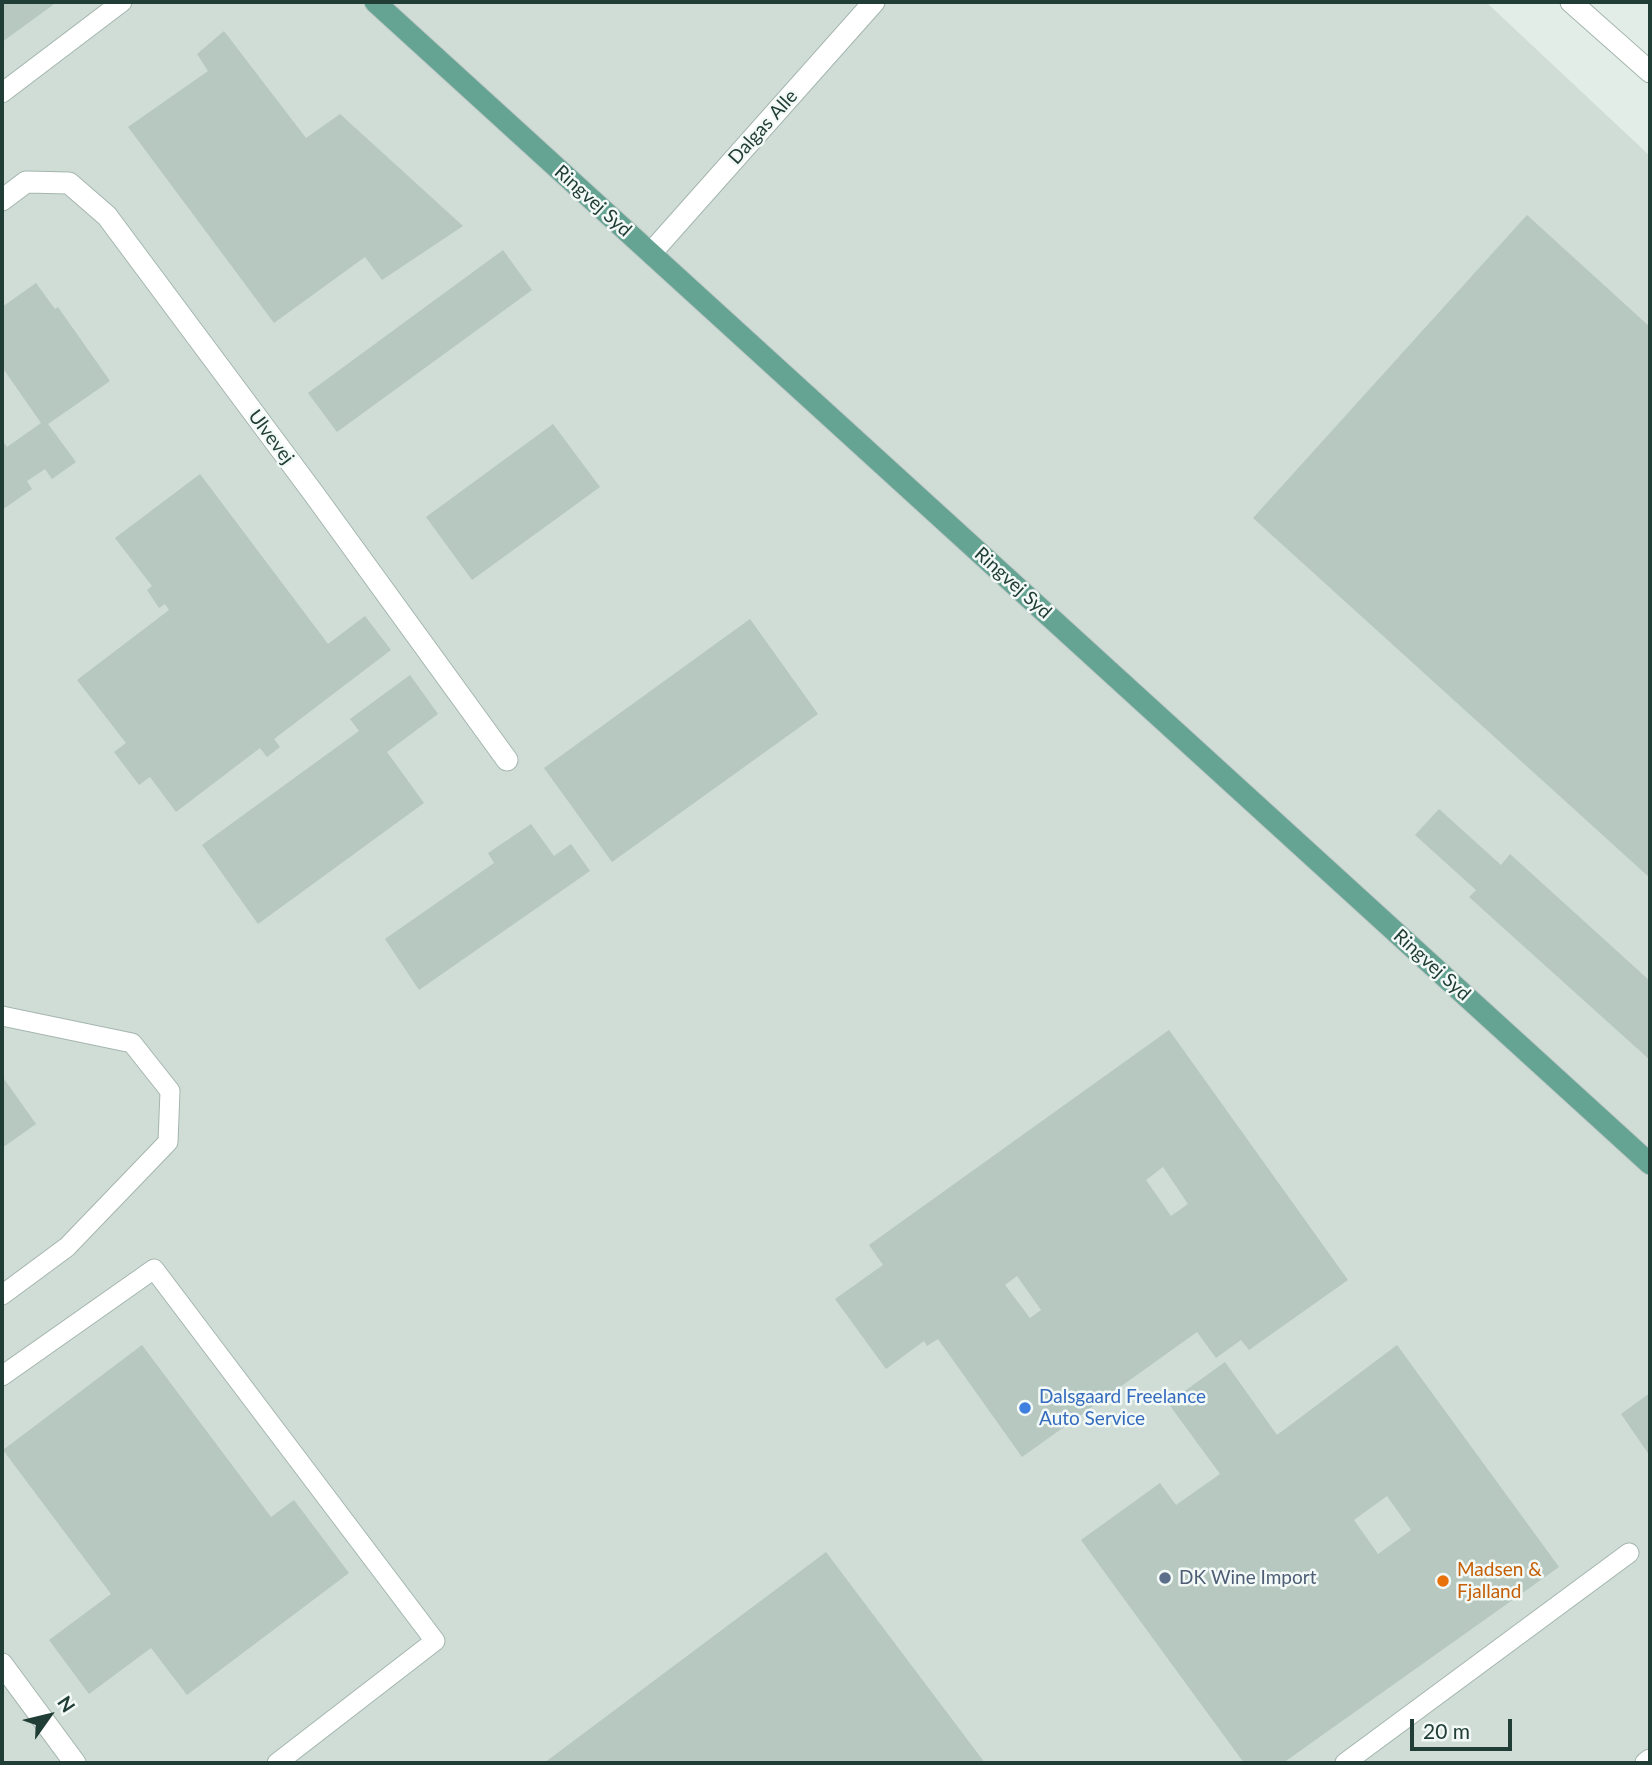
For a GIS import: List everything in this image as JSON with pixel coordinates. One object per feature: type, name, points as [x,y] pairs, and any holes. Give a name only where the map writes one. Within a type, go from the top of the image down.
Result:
[{"type":"main road","name":"Ringvej Syd","points":[[375,2],[1650,1164]]},
{"type":"street","name":"Dalgas Alle","points":[[651,253],[874,2]]},
{"type":"street","points":[[1572,2],[1650,72]]},
{"type":"street","name":"Ulvevej","points":[[2,200],[26,182],[69,183],[107,216],[507,760]]},
{"type":"street","points":[[2,1664],[75,1763]]},
{"type":"lane","points":[[2,93],[122,2]]},
{"type":"lane","points":[[2,1016],[132,1044],[170,1091],[168,1142],[67,1247],[2,1295]]},
{"type":"lane","points":[[2,1376],[154,1269],[435,1641],[277,1763]]},
{"type":"lane","points":[[1345,1763],[1629,1553]]},
{"type":"shaded area","points":[[2,2],[1486,2],[1650,156],[1650,1763],[2,1763]]},
{"type":"building","points":[[2,2],[57,2],[2,42]]},
{"type":"building","points":[[224,31],[306,138],[340,114],[463,226],[382,280],[365,257],[274,323],[128,127],[208,71],[197,54]]},
{"type":"building","points":[[1527,215],[1650,327],[1650,878],[1253,518]]},
{"type":"building","points":[[503,250],[532,290],[337,432],[308,393]]},
{"type":"building","points":[[36,283],[55,309],[58,307],[110,381],[48,424],[76,462],[52,479],[45,469],[27,481],[32,489],[2,510],[2,440],[7,447],[41,423],[2,367],[2,307]]},
{"type":"building","points":[[553,424],[600,487],[472,580],[426,517]]},
{"type":"building","points":[[200,474],[328,644],[365,616],[391,650],[274,739],[280,747],[267,757],[260,748],[176,812],[150,777],[139,785],[114,752],[126,743],[77,680],[169,610],[165,604],[159,608],[147,590],[152,586],[115,538]]},
{"type":"building","points":[[750,619],[818,714],[612,862],[544,768]]},
{"type":"building","points":[[410,675],[438,714],[387,752],[424,803],[258,924],[202,845],[359,731],[350,719]]},
{"type":"building","points":[[1439,809],[1501,865],[1510,854],[1650,981],[1650,1060],[1469,897],[1476,890],[1415,835]]},
{"type":"building","points":[[531,824],[554,856],[571,844],[590,871],[419,990],[385,939],[494,863],[488,853]]},
{"type":"building","points":[[1169,1030],[1348,1280],[1249,1350],[1241,1340],[1216,1358],[1197,1332],[1022,1457],[938,1339],[927,1346],[924,1341],[886,1369],[835,1299],[883,1265],[869,1245]],"holes":[[[1163,1167],[1188,1204],[1171,1216],[1146,1180]],[[1017,1276],[1041,1310],[1030,1318],[1005,1285]]]},
{"type":"building","points":[[2,1076],[36,1124],[2,1148]]},
{"type":"building","points":[[142,1345],[271,1517],[294,1500],[349,1573],[187,1695],[151,1648],[89,1694],[49,1640],[111,1594],[3,1450]]},
{"type":"building","points":[[1397,1345],[1559,1567],[1283,1763],[1244,1763],[1081,1540],[1160,1483],[1176,1505],[1220,1474],[1168,1403],[1225,1362],[1277,1435]],"holes":[[[1387,1496],[1411,1530],[1378,1554],[1354,1520]]]},
{"type":"building","points":[[1650,1393],[1650,1456],[1621,1414]]},
{"type":"building","points":[[826,1552],[985,1763],[544,1763]]},
{"type":"place","name":"Dalsgaard Freelance Auto Service","points":[[1025,1408]]},
{"type":"place","name":"DK Wine Import","points":[[1165,1578]]},
{"type":"place","name":"Madsen & Fjalland","points":[[1443,1581]]}]
